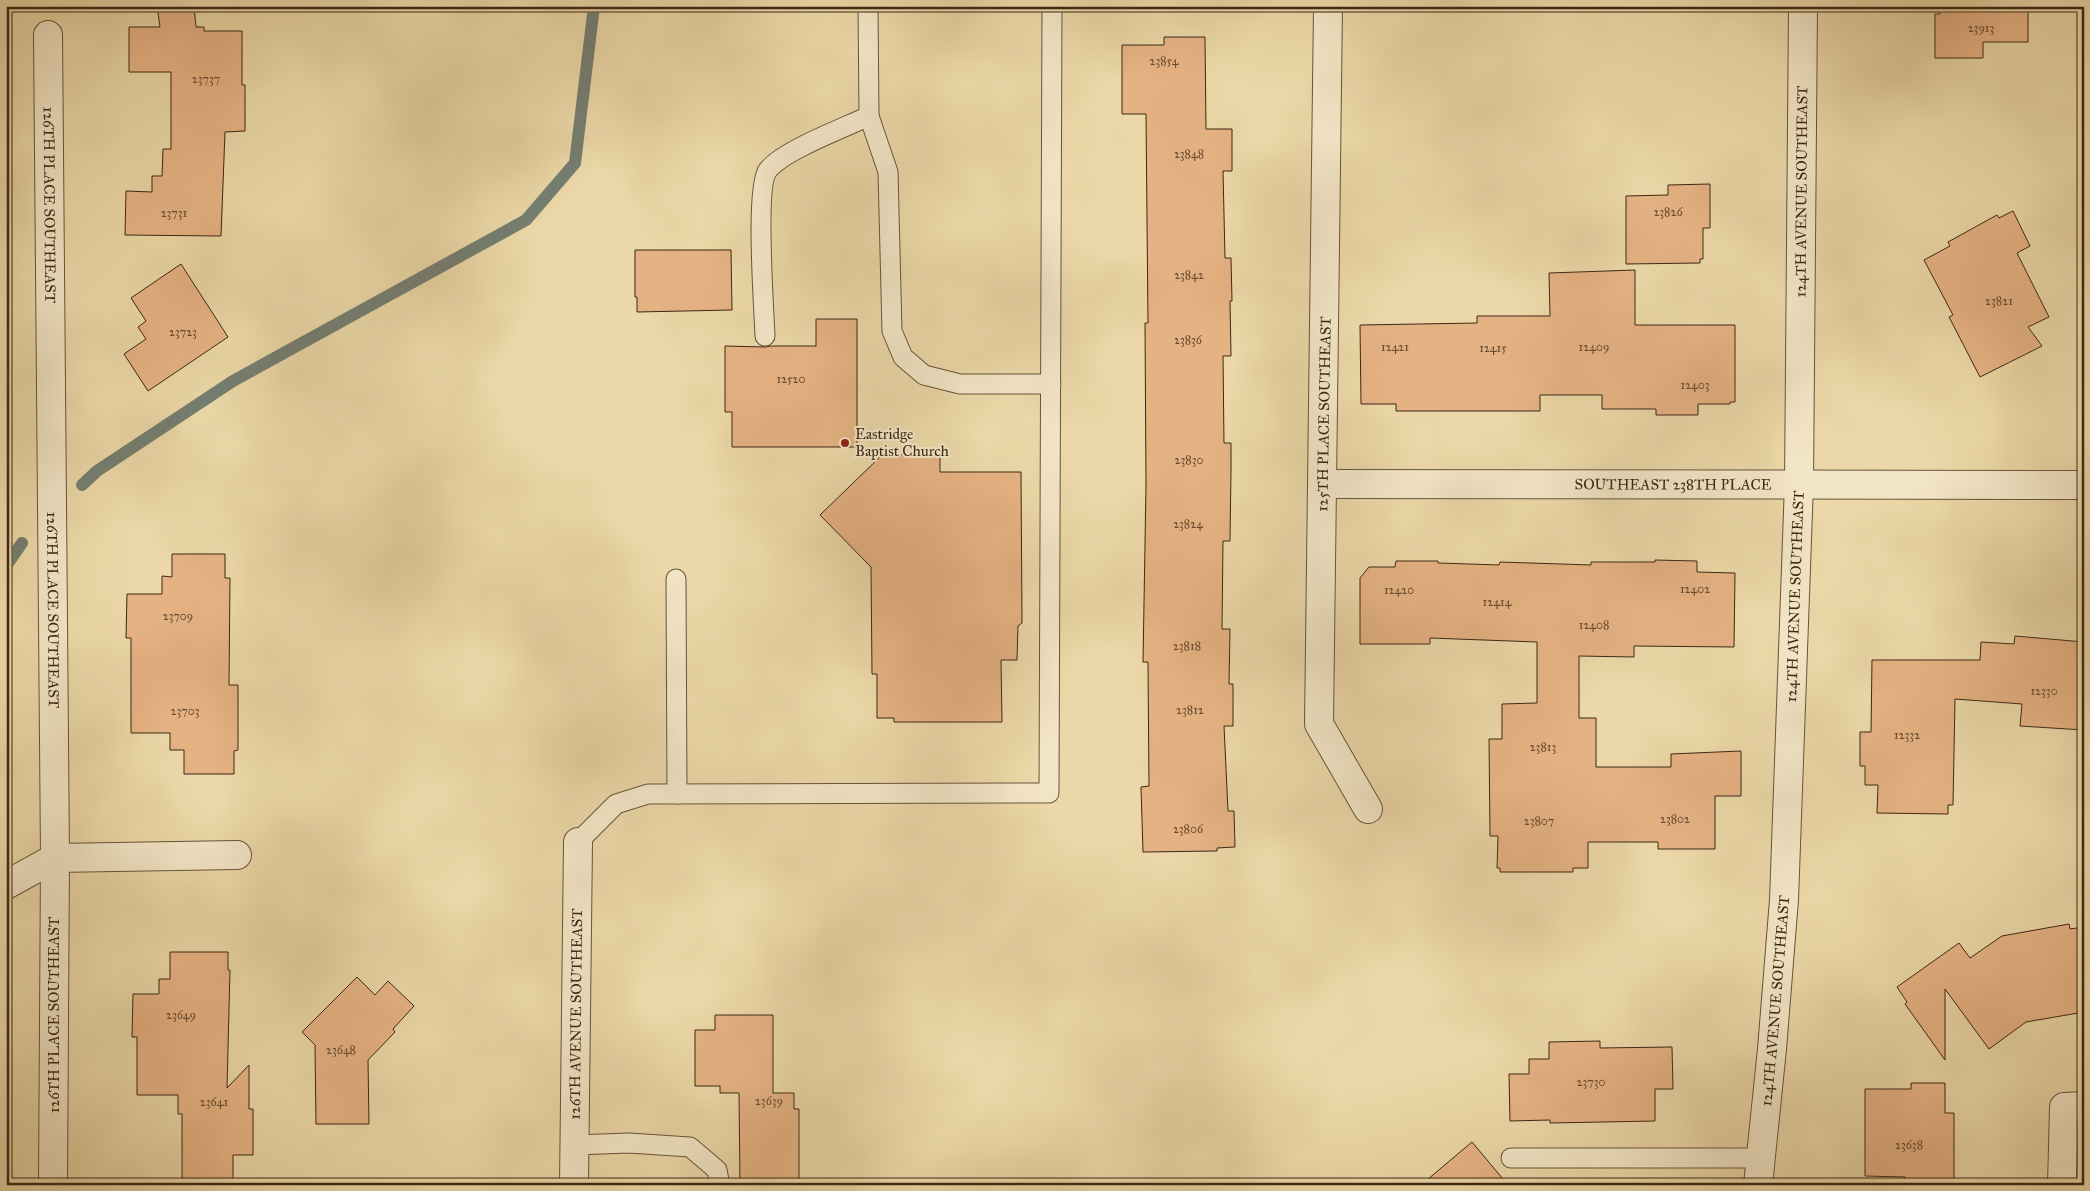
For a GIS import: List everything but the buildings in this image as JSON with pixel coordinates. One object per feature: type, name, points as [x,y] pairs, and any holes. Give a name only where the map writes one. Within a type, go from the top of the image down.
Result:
[{"type":"street","name":"125TH PLACE SOUTHEAST","points":[[1328,6],[1319,724],[1368,810]]},
{"type":"street","name":"124TH AVENUE SOUTHEAST","points":[[1758,1185],[1784,900],[1799,484],[1803,6]]},
{"type":"street","name":"126TH PLACE SOUTHEAST","points":[[48,35],[55,858],[52,1185]]},
{"type":"street","name":"SOUTHEAST 238TH PLACE","points":[[1323,484],[2084,485]]},
{"type":"street","name":"126TH AVENUE SOUTHEAST","points":[[574,1185],[578,842]]},
{"type":"street","points":[[6,885],[55,858],[237,855]]},
{"type":"street","points":[[2062,1185],[2074,1106]]},
{"type":"lane","points":[[868,6],[869,116],[888,172],[892,331],[903,357],[924,375],[960,384],[1051,384]]},
{"type":"lane","points":[[578,842],[616,804],[648,794],[1050,793],[1052,6]]},
{"type":"lane","points":[[765,336],[762,197],[767,171],[784,156],[869,116]]},
{"type":"lane","points":[[676,579],[677,794]]},
{"type":"lane","points":[[575,1145],[629,1143],[690,1147],[717,1170],[720,1185]]},
{"type":"lane","points":[[1511,1158],[1761,1158]]},
{"type":"waterway","points":[[82,485],[97,471],[233,381],[526,220],[575,163],[594,6]]},
{"type":"waterway","points":[[6,566],[22,543]]},
{"type":"place","name":"Eastridge Baptist Church","points":[[845,443]]}]
